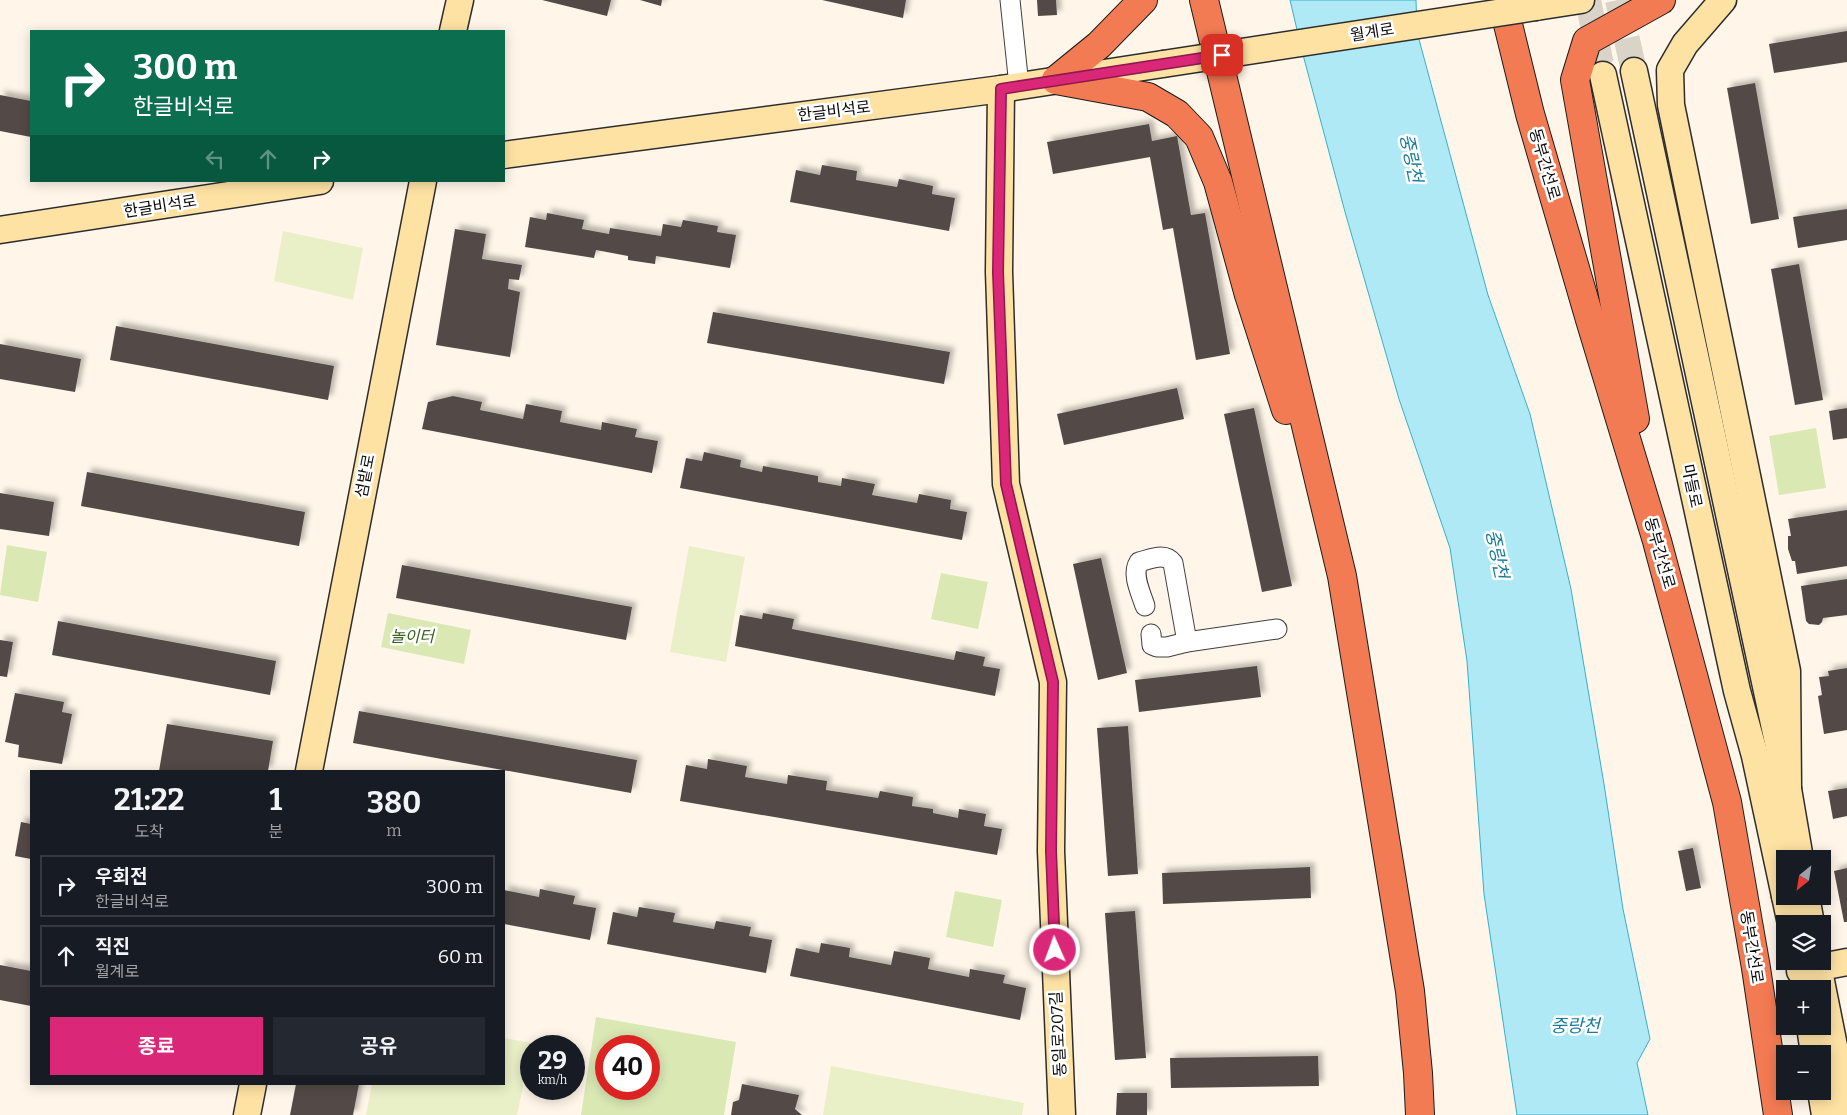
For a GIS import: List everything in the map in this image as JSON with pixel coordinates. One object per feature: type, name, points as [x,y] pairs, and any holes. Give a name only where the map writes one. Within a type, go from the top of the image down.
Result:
[{"type":"highway","points":[[1056,80],[1099,45],[1143,0]]},
{"type":"highway","points":[[1204,0],[1342,576],[1408,982],[1418,1073],[1420,1115]]},
{"type":"highway","name":"동부간선로","points":[[1502,0],[1530,114],[1590,324],[1657,541],[1727,802],[1756,968],[1778,1115]]},
{"type":"highway","points":[[1657,541],[1575,80],[1587,41],[1661,0]]},
{"type":"highway","points":[[1527,4],[1539,90],[1588,274],[1590,324]]},
{"type":"highway","points":[[1056,80],[1148,97],[1177,114],[1199,137],[1218,182],[1249,295],[1287,413],[1312,505],[1342,576]]},
{"type":"main road","points":[[453,30],[460,0]]},
{"type":"main road","name":"월계로","points":[[1163,64],[1527,4],[1581,0]]},
{"type":"main road","points":[[1724,0],[1685,44],[1670,70],[1671,105],[1787,671],[1788,789]]},
{"type":"main road","name":"한글비석로","points":[[505,155],[1010,88],[1163,64]]},
{"type":"main road","name":"마들로","points":[[1634,71],[1788,789],[1798,850]]},
{"type":"main road","name":"마들로","points":[[1603,75],[1737,691],[1756,756],[1776,853]]},
{"type":"main road","name":"동일로207길","points":[[1010,88],[998,272],[1006,484],[1053,682],[1051,851],[1062,1115]]},
{"type":"main road","name":"한글비석로","points":[[0,230],[313,182]]},
{"type":"main road","name":"섬밭로","points":[[309,770],[423,182]]},
{"type":"main road","points":[[1831,965],[1847,962]]},
{"type":"main road","points":[[1807,970],[1847,1111]]},
{"type":"main road","points":[[247,1115],[253,1085]]},
{"type":"main road","points":[[1822,1100],[1825,1115]]},
{"type":"street","points":[[1010,0],[1010,88]]},
{"type":"street","points":[[1145,606],[1135,572],[1136,566],[1139,562],[1163,556],[1169,558],[1173,563],[1186,642]]},
{"type":"street","points":[[1151,634],[1152,645],[1167,647],[1186,642],[1277,630]]},
{"type":"green space","points":[[283,231],[363,248],[353,300],[274,281]]},
{"type":"green space","points":[[1816,428],[1826,488],[1779,495],[1769,436]]},
{"type":"green space","points":[[7,545],[47,552],[38,602],[0,595]]},
{"type":"green space","points":[[689,546],[745,557],[726,662],[670,652]]},
{"type":"green space","points":[[941,573],[988,582],[978,629],[931,619]]},
{"type":"green space","name":"놀이터","points":[[388,613],[471,630],[464,664],[381,647]]},
{"type":"green space","points":[[955,891],[1002,900],[993,947],[946,937]]},
{"type":"green space","points":[[596,1017],[736,1042],[724,1115],[581,1115],[583,1100],[585,1100]]},
{"type":"green space","points":[[505,1038],[520,1041],[520,1100],[517,1115],[366,1115],[372,1085],[505,1085]]},
{"type":"green space","points":[[831,1066],[1024,1103],[1022,1115],[823,1115]]},
{"type":"water","name":"중랑천","points":[[1290,0],[1416,0],[1417,32],[1488,295],[1530,414],[1571,589],[1623,909],[1650,1039],[1637,1063],[1648,1115],[1517,1115],[1484,894],[1467,661],[1450,548],[1399,399],[1345,212]]},
{"type":"building","points":[[542,0],[611,0],[607,16]]},
{"type":"building","points":[[640,0],[662,0],[661,6]]},
{"type":"building","points":[[822,0],[906,0],[903,18]]},
{"type":"building","points":[[1037,0],[1056,0],[1057,15],[1038,16]]},
{"type":"building","points":[[1847,31],[1847,62],[1774,73],[1769,44]]},
{"type":"building","points":[[1755,83],[1779,219],[1751,224],[1727,88]]},
{"type":"building","points":[[0,95],[30,101],[30,137],[0,131]]},
{"type":"building","points":[[1149,124],[1152,141],[1177,136],[1191,215],[1205,213],[1230,354],[1196,360],[1173,228],[1163,230],[1150,157],[1053,174],[1047,142]]},
{"type":"building","points":[[822,165],[857,171],[856,180],[897,187],[899,179],[933,186],[932,194],[955,198],[949,231],[790,202],[796,170],[820,175]]},
{"type":"building","points":[[1847,209],[1847,240],[1798,248],[1793,217]]},
{"type":"building","points":[[547,213],[584,220],[582,229],[609,234],[610,228],[661,236],[663,224],[681,227],[683,220],[718,226],[717,232],[736,235],[730,268],[656,256],[655,264],[628,260],[628,256],[596,250],[594,258],[525,247],[530,217],[546,220]]},
{"type":"building","points":[[455,229],[486,234],[482,259],[522,265],[519,280],[509,279],[508,289],[520,292],[510,357],[436,345]]},
{"type":"building","points":[[1799,264],[1823,400],[1795,405],[1771,269]]},
{"type":"building","points":[[713,312],[950,352],[944,384],[707,343]]},
{"type":"building","points":[[116,326],[334,366],[328,400],[110,360]]},
{"type":"building","points":[[0,344],[81,359],[75,392],[0,379]]},
{"type":"building","points":[[1177,388],[1184,419],[1064,445],[1057,414]]},
{"type":"building","points":[[453,396],[482,402],[480,410],[523,419],[526,404],[562,411],[560,422],[601,430],[602,422],[637,429],[635,437],[658,441],[652,473],[422,429],[428,402]]},
{"type":"building","points":[[1254,408],[1292,586],[1262,592],[1224,414]]},
{"type":"building","points":[[1847,408],[1847,438],[1833,440],[1829,411]]},
{"type":"building","points":[[704,452],[741,460],[740,467],[762,472],[763,466],[818,476],[818,482],[841,486],[842,478],[875,484],[872,495],[917,503],[919,494],[951,500],[950,509],[967,512],[962,540],[680,488],[686,458],[702,461]]},
{"type":"building","points":[[87,472],[305,512],[299,546],[81,506]]},
{"type":"building","points":[[0,493],[54,502],[49,536],[0,529]]},
{"type":"building","points":[[1847,510],[1847,566],[1797,574],[1795,561],[1792,561],[1788,549],[1788,536],[1791,536],[1788,519]]},
{"type":"building","points":[[1101,558],[1127,673],[1098,680],[1073,564]]},
{"type":"building","points":[[402,565],[632,607],[626,640],[396,598]]},
{"type":"building","points":[[1847,579],[1847,615],[1823,618],[1819,625],[1809,624],[1806,621],[1801,586]]},
{"type":"building","points":[[763,613],[794,619],[792,629],[954,660],[956,651],[985,657],[983,666],[1000,669],[995,696],[735,646],[740,615],[762,619]]},
{"type":"building","points":[[58,621],[276,661],[270,695],[52,655]]},
{"type":"building","points":[[0,640],[13,642],[7,677],[0,676]]},
{"type":"building","points":[[1257,666],[1261,697],[1139,712],[1135,680]]},
{"type":"building","points":[[1847,668],[1847,730],[1824,734],[1818,696],[1822,695],[1819,677],[1829,676],[1828,671]]},
{"type":"building","points":[[15,693],[64,702],[62,712],[72,714],[62,764],[18,757],[19,745],[5,742]]},
{"type":"building","points":[[359,711],[637,760],[631,793],[353,743]]},
{"type":"building","points":[[167,724],[273,741],[268,770],[159,770]]},
{"type":"building","points":[[1128,726],[1138,874],[1108,876],[1097,728]]},
{"type":"building","points":[[708,759],[747,766],[745,777],[787,784],[788,775],[827,781],[826,790],[878,798],[880,791],[913,797],[912,806],[933,809],[933,813],[958,818],[959,809],[986,814],[984,826],[1002,829],[997,855],[680,801],[686,765],[707,769]]},
{"type":"building","points":[[1847,788],[1847,816],[1833,819],[1828,791]]},
{"type":"building","points":[[21,822],[30,824],[30,859],[15,856]]},
{"type":"building","points":[[1693,848],[1701,888],[1686,891],[1678,851]]},
{"type":"building","points":[[1310,867],[1311,898],[1163,904],[1162,873]]},
{"type":"building","points":[[1847,868],[1847,922],[1844,922],[1834,871]]},
{"type":"building","points":[[540,889],[575,896],[573,904],[596,908],[590,940],[505,924],[505,890],[539,897]]},
{"type":"building","points":[[639,907],[675,913],[673,922],[714,929],[716,921],[751,927],[749,936],[772,940],[766,973],[607,944],[613,912],[637,917]]},
{"type":"building","points":[[1135,911],[1146,1058],[1115,1060],[1105,913]]},
{"type":"building","points":[[821,943],[850,948],[849,957],[891,965],[894,951],[930,958],[928,969],[969,977],[970,969],[1005,975],[1003,983],[1026,988],[1020,1020],[790,976],[796,948],[819,953]]},
{"type":"building","points":[[0,965],[30,971],[30,1006],[0,1000]]},
{"type":"building","points":[[1318,1056],[1319,1086],[1171,1088],[1170,1058]]},
{"type":"building","points":[[742,1084],[799,1095],[795,1109],[802,1115],[731,1115],[733,1102],[739,1100]]},
{"type":"building","points":[[296,1085],[359,1085],[353,1115],[290,1115]]},
{"type":"building","points":[[1117,1093],[1147,1093],[1147,1115],[1116,1115]]},
{"type":"tunnel","points":[[1588,0],[1603,75]]},
{"type":"tunnel","points":[[1618,0],[1634,71]]},
{"type":"route","points":[[1055,950],[1051,851],[1053,682],[1006,484],[998,272],[1001,89],[1222,55]]}]
